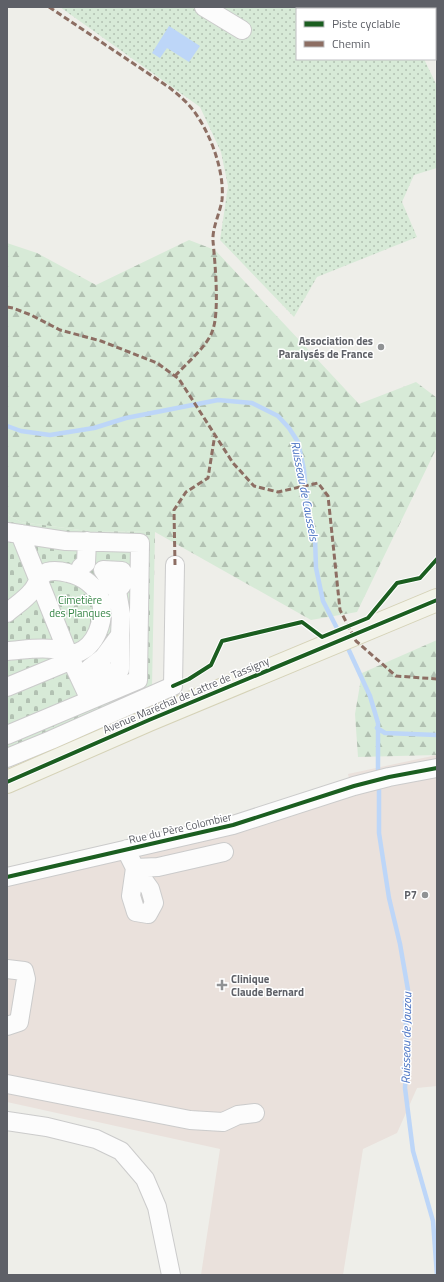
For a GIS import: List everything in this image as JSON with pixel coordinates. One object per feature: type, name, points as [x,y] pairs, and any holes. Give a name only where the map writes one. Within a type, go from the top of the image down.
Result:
[{"type":"main road","points":[[372,626],[437,600]]},
{"type":"main road","points":[[372,626],[437,609]]},
{"type":"main road","name":"Avenue Maréchal de Lattre de Tassigny","points":[[7,782],[149,720],[372,626]]},
{"type":"street","points":[[204,7],[242,30]]},
{"type":"street","points":[[7,735],[138,680],[140,543],[66,541],[15,533]]},
{"type":"street","points":[[15,533],[22,539],[70,656],[86,676],[90,700]]},
{"type":"street","points":[[78,575],[81,567],[86,563],[87,541]]},
{"type":"street","points":[[7,758],[172,686],[175,565]]},
{"type":"street","points":[[7,613],[33,590],[38,578],[47,572],[59,571],[78,575],[86,580],[108,588],[121,614],[120,635],[102,658],[90,668],[86,676]]},
{"type":"street","points":[[7,687],[86,648],[94,640],[99,627],[101,601],[108,588]]},
{"type":"street","points":[[101,614],[139,614]]},
{"type":"street","points":[[7,651],[52,648],[70,656]]},
{"type":"street","name":"Rue du Père Colombier","points":[[7,877],[233,825],[354,786],[389,777],[437,768]]},
{"type":"street","points":[[127,849],[135,868],[158,867],[224,852]]},
{"type":"street","points":[[7,969],[24,971],[26,979],[19,1022],[7,1026]]},
{"type":"street","points":[[7,1084],[190,1120],[223,1122],[238,1115],[255,1113]]},
{"type":"street","points":[[7,1121],[47,1127],[96,1139],[121,1151],[145,1179],[157,1207],[171,1275]]},
{"type":"shaded area","name":"Clinique Claude Bernard","points":[[437,755],[437,1086],[417,1088],[397,1133],[363,1149],[343,1275],[201,1275],[220,1149],[7,1102],[7,884],[322,806],[353,796],[348,774]]},
{"type":"green space","points":[[60,7],[398,7],[296,8],[296,60],[424,60],[437,86],[437,168],[414,175],[402,202],[417,237],[317,277],[294,317],[220,240],[228,186],[221,152],[200,107]]},
{"type":"green space","points":[[189,240],[215,250],[359,404],[416,382],[437,398],[437,447],[357,612],[311,620],[155,532],[87,531],[21,522],[7,514],[7,243],[37,253],[96,285]]},
{"type":"green space","name":"Cimetière des Planques","points":[[7,514],[21,522],[87,531],[155,532],[152,687],[7,748]]},
{"type":"green space","points":[[437,640],[437,755],[358,757],[355,714],[362,673]]},
{"type":"water","points":[[169,26],[200,46],[189,62],[167,48],[160,58],[152,53]]},
{"type":"waterway","name":"Ruisseau de Caussels","points":[[7,426],[21,431],[50,435],[94,428],[126,418],[218,400],[252,403],[278,416],[289,428],[298,442],[304,470],[307,507],[315,538],[316,568],[323,601],[340,634]]},
{"type":"waterway","name":"Ruisseau de Caussels","points":[[346,644],[370,696],[378,723],[378,776]]},
{"type":"waterway","name":"Ruisseau de Caussels","points":[[377,728],[385,733],[437,735]]},
{"type":"waterway","name":"Ruisseau de Jauzou","points":[[379,784],[379,833],[389,898],[400,944],[408,990],[405,1002],[407,1049],[405,1088],[413,1151],[433,1221],[437,1275]]},
{"type":"marked path","points":[[49,7],[177,94],[195,113],[214,149],[221,175],[222,188],[222,200],[213,236],[216,313],[212,332],[206,343],[175,376]]},
{"type":"marked path","points":[[7,307],[31,315],[60,330],[101,341],[157,363],[179,379],[233,463],[254,486],[278,492],[318,483],[328,496],[340,610],[356,641],[396,676],[437,679]]},
{"type":"marked path","points":[[175,565],[174,510],[186,492],[208,478],[215,434]]},
{"type":"cycle path","points":[[173,686],[189,679],[211,665],[222,641],[302,622],[322,637],[368,618],[397,583],[420,578],[437,559]]},
{"type":"cycle path","points":[[7,782],[149,720],[437,600]]},
{"type":"cycle path","points":[[7,877],[233,825],[354,786],[389,777],[437,768]]},
{"type":"place","name":"Association des Paralysés de France","points":[[381,347]]},
{"type":"place","name":"P7","points":[[425,895]]},
{"type":"place","name":"Clinique Claude Bernard","points":[[222,985]]}]
